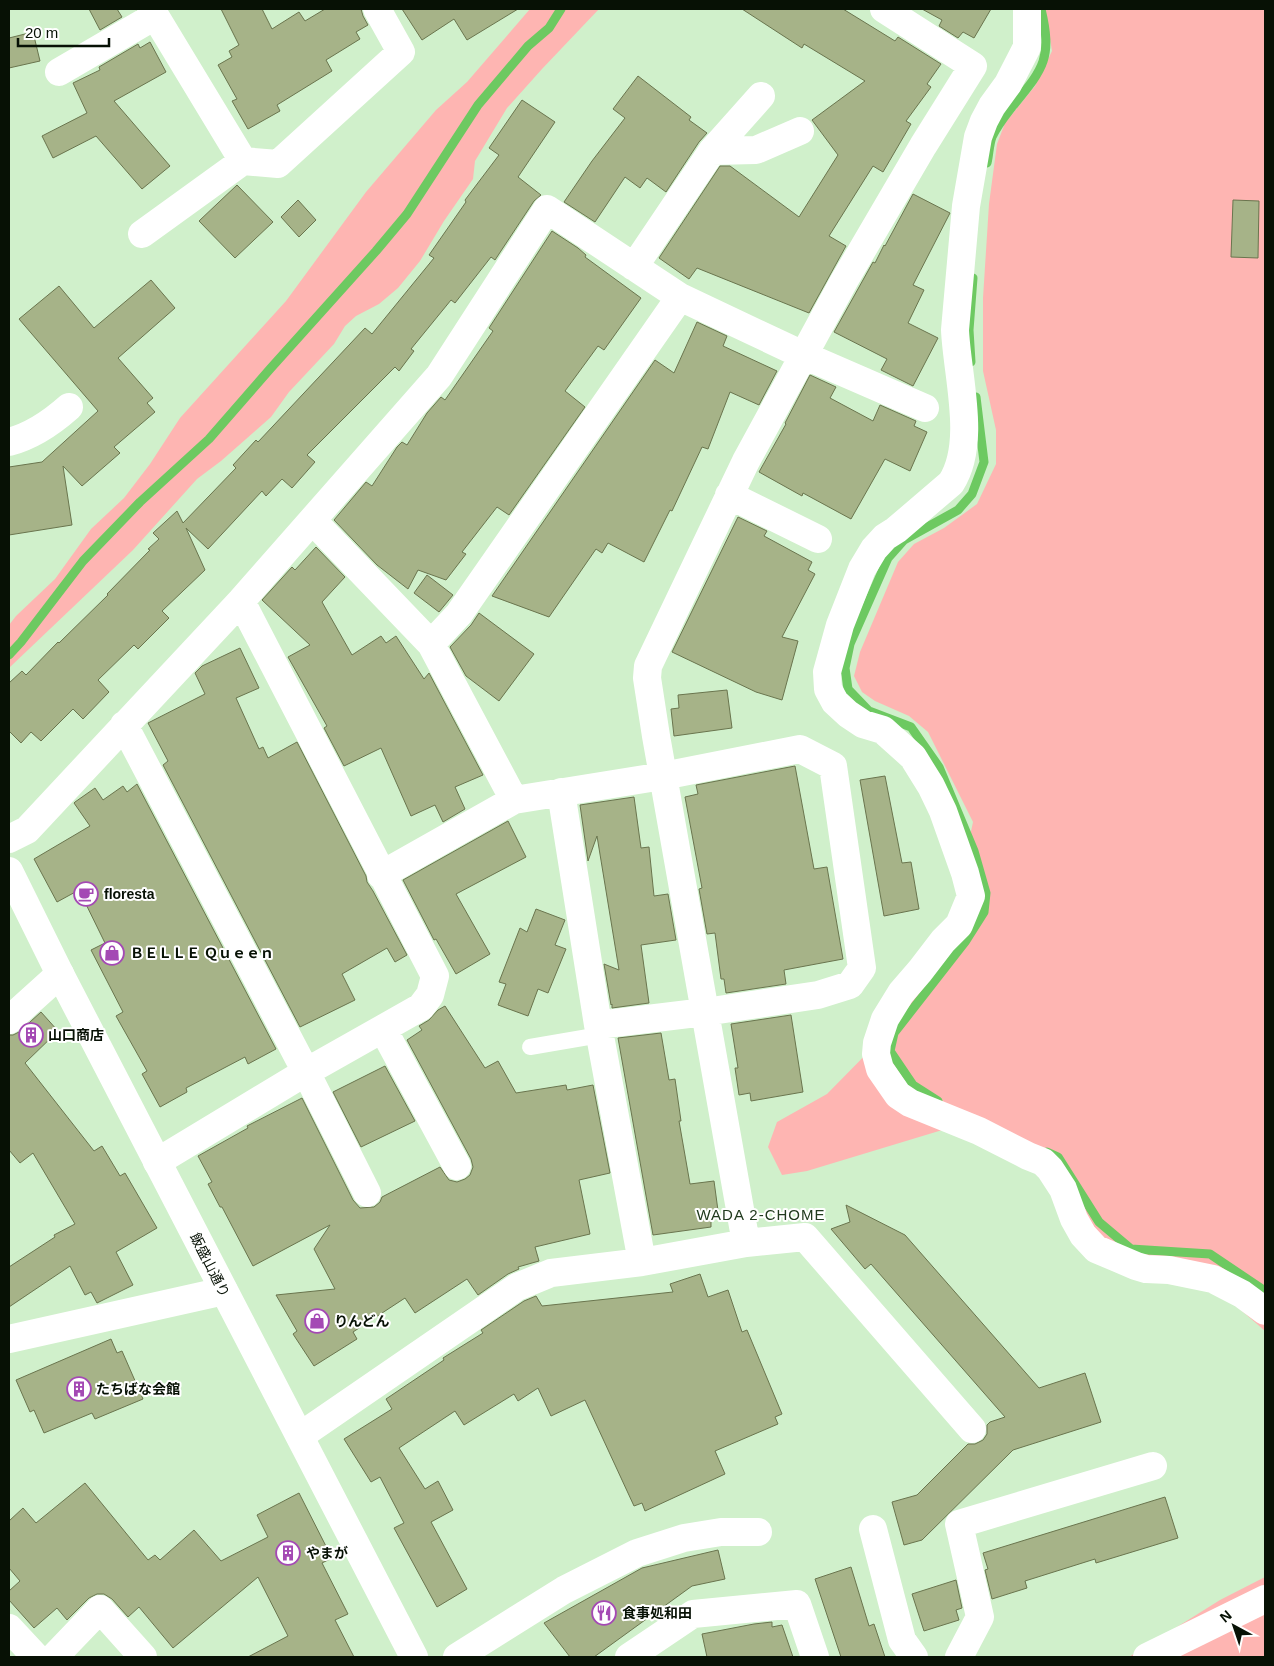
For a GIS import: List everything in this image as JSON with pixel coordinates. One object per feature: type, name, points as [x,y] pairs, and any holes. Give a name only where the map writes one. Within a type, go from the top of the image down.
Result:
[{"type":"street","points":[[142,234],[243,162],[278,164],[401,52],[377,9]]},
{"type":"street","points":[[746,1243],[663,776],[647,678],[648,666],[729,495],[803,355],[923,146],[973,66],[884,9]]},
{"type":"street","points":[[1027,9],[1027,47],[1008,84],[992,106],[978,136],[966,206],[955,330],[964,415],[958,473],[951,483],[896,530],[885,537],[874,549],[862,569],[840,625],[827,672],[828,689],[835,702],[863,724],[883,730],[913,757],[931,786],[943,811],[971,896],[959,926],[943,941],[901,993],[879,1035],[876,1054],[880,1069],[898,1095],[910,1103],[979,1131],[1042,1162],[1050,1169],[1063,1190],[1074,1219],[1083,1235],[1096,1249],[1146,1269],[1169,1270],[1213,1278],[1242,1294],[1265,1311]]},
{"type":"street","points":[[59,72],[153,12],[243,162]]},
{"type":"street","points":[[634,267],[712,151],[761,96]]},
{"type":"street","points":[[712,151],[756,150],[800,131]]},
{"type":"street","points":[[9,839],[27,830],[241,602],[439,376],[547,209],[680,298],[803,355],[925,408]]},
{"type":"street","points":[[431,644],[459,614],[680,298]]},
{"type":"street","points":[[9,442],[21,439],[51,423],[69,407]]},
{"type":"street","points":[[729,495],[818,539]]},
{"type":"street","points":[[313,521],[431,644],[514,800]]},
{"type":"street","points":[[157,1162],[306,1072],[421,1007],[430,995],[435,976],[241,602]]},
{"type":"street","points":[[124,725],[306,1072],[367,1193]]},
{"type":"street","points":[[381,875],[514,800],[663,776],[800,749],[833,766],[862,968],[850,985],[818,996],[705,1012],[599,1030]]},
{"type":"street","points":[[561,792],[599,1030],[642,1262]]},
{"type":"street","name":"飯盛山通り","points":[[9,871],[60,974],[414,1657]]},
{"type":"street","points":[[9,1020],[60,974]]},
{"type":"street","points":[[383,1029],[456,1166]]},
{"type":"street","points":[[300,1436],[517,1287],[551,1273],[642,1262],[746,1243],[805,1237],[972,1429]]},
{"type":"street","points":[[9,1339],[224,1291]]},
{"type":"street","points":[[959,1657],[980,1617],[959,1524],[1153,1466]]},
{"type":"street","points":[[873,1529],[902,1640],[914,1657]]},
{"type":"street","points":[[457,1657],[564,1590],[637,1553],[684,1538],[721,1532],[758,1532]]},
{"type":"street","points":[[1147,1657],[1265,1599]]},
{"type":"street","points":[[629,1657],[693,1614],[797,1604],[815,1657]]},
{"type":"street","points":[[54,1657],[100,1609],[143,1657]]},
{"type":"street","points":[[9,1628],[36,1657]]},
{"type":"lane","points":[[530,1047],[599,1030]]},
{"type":"shaded area","points":[[530,9],[599,9],[507,108],[475,161],[473,179],[444,221],[420,261],[398,288],[379,304],[356,316],[345,326],[334,344],[289,392],[271,417],[221,461],[197,479],[133,550],[9,668],[9,625],[16,616],[55,579],[91,529],[124,498],[150,464],[180,418],[286,301],[366,192],[436,110],[467,82]]},
{"type":"shaded area","points":[[1045,9],[1265,9],[1265,1331],[1204,1278],[1114,1258],[1035,1157],[973,1124],[939,1131],[807,1171],[782,1175],[768,1147],[777,1122],[827,1094],[884,1036],[953,916],[973,822],[928,732],[909,716],[875,701],[862,692],[854,676],[860,652],[898,562],[914,544],[944,528],[977,504],[996,464],[996,430],[983,371],[983,298],[989,204],[997,144],[1005,123],[1035,86],[1052,51]]},
{"type":"shaded area","points":[[1265,1577],[1265,1657],[1129,1657],[1220,1600]]},
{"type":"building","points":[[89,9],[117,9],[122,17],[100,30]]},
{"type":"building","points":[[221,9],[262,9],[272,29],[299,12],[305,21],[325,9],[361,9],[368,25],[356,32],[360,39],[326,60],[332,71],[277,105],[280,111],[248,129],[232,101],[237,99],[218,65],[232,57],[229,51],[239,45]]},
{"type":"building","points":[[402,9],[518,9],[467,40],[454,19],[422,40]]},
{"type":"building","points":[[742,9],[843,9],[895,41],[898,37],[941,64],[927,84],[931,87],[906,121],[911,124],[883,172],[873,166],[829,236],[846,246],[809,313],[697,268],[689,279],[659,258],[720,166],[730,166],[799,217],[838,155],[812,120],[865,81],[804,44],[802,48]]},
{"type":"building","points":[[922,9],[991,9],[974,38],[963,32],[958,38],[939,26],[942,20]]},
{"type":"building","points":[[33,32],[40,61],[9,68],[9,38]]},
{"type":"building","points":[[150,42],[166,72],[114,101],[170,166],[142,189],[96,136],[53,158],[42,136],[87,113],[73,83],[100,70],[99,67],[138,44],[140,48]]},
{"type":"building","points":[[638,76],[691,117],[689,120],[707,133],[666,192],[647,178],[640,188],[625,177],[595,222],[564,202],[625,118],[613,109]]},
{"type":"building","points":[[522,100],[555,122],[518,177],[541,195],[534,201],[495,260],[491,257],[455,303],[451,300],[411,349],[414,351],[399,371],[395,367],[307,455],[315,462],[292,488],[282,479],[266,496],[262,491],[208,549],[186,528],[205,570],[162,611],[169,618],[138,649],[134,645],[98,680],[109,692],[83,719],[73,709],[41,741],[31,732],[21,743],[9,731],[9,683],[22,671],[26,675],[108,595],[159,539],[153,533],[177,511],[183,523],[236,468],[233,465],[256,440],[258,442],[365,328],[372,334],[434,258],[429,255],[466,202],[465,200],[499,155],[489,148]]},
{"type":"building","points":[[237,185],[273,222],[235,258],[199,221]]},
{"type":"building","points":[[913,194],[950,213],[913,285],[924,290],[908,323],[938,338],[913,386],[881,370],[887,359],[834,332],[873,262],[875,263],[885,246]]},
{"type":"building","points":[[298,200],[316,220],[299,237],[281,217]]},
{"type":"building","points":[[1233,200],[1259,201],[1258,258],[1231,257]]},
{"type":"building","points":[[552,231],[578,248],[586,255],[585,257],[641,298],[604,350],[598,346],[565,391],[585,407],[509,515],[497,507],[462,552],[466,554],[446,580],[418,570],[408,589],[377,565],[334,520],[366,482],[372,486],[397,447],[402,442],[407,445],[427,413],[441,397],[445,400],[493,331],[489,328]]},
{"type":"building","points":[[151,280],[175,308],[118,358],[153,398],[147,403],[155,412],[114,447],[120,453],[82,486],[63,466],[72,525],[9,535],[9,467],[42,462],[98,411],[19,319],[59,286],[94,328]]},
{"type":"building","points":[[697,322],[727,336],[723,346],[777,371],[759,405],[730,392],[708,449],[702,447],[672,511],[670,510],[644,562],[608,543],[602,553],[596,549],[549,617],[492,596],[655,360],[674,373]]},
{"type":"building","points":[[810,375],[836,387],[830,398],[873,421],[880,405],[916,421],[914,426],[927,432],[910,471],[885,459],[851,519],[803,493],[802,496],[759,472],[786,424]]},
{"type":"building","points":[[738,517],[767,531],[764,536],[812,562],[808,570],[815,574],[782,637],[798,641],[782,700],[756,692],[672,652]]},
{"type":"building","points":[[316,547],[345,577],[322,602],[352,655],[381,636],[386,643],[396,636],[424,679],[429,673],[483,775],[455,787],[465,809],[443,822],[435,805],[411,816],[381,748],[344,766],[324,728],[327,726],[288,657],[310,645],[262,600],[292,567],[295,570]]},
{"type":"building","points":[[427,575],[453,595],[439,612],[414,593]]},
{"type":"building","points":[[479,613],[534,654],[499,701],[466,676],[450,647],[471,625]]},
{"type":"building","points":[[240,648],[259,688],[236,698],[259,749],[263,747],[268,758],[297,742],[366,876],[367,882],[407,955],[395,962],[387,948],[342,974],[355,1000],[300,1027],[163,765],[168,761],[148,723],[205,694],[195,673],[202,666]]},
{"type":"building","points":[[727,690],[732,728],[674,736],[671,709],[679,708],[678,695]]},
{"type":"building","points":[[795,766],[814,869],[827,867],[843,959],[784,970],[786,984],[726,993],[724,979],[721,979],[715,933],[707,934],[699,889],[702,888],[685,797],[698,794],[696,785]]},
{"type":"building","points":[[885,776],[902,863],[911,862],[919,909],[884,916],[860,780]]},
{"type":"building","points":[[137,784],[276,1049],[248,1064],[245,1057],[186,1088],[187,1092],[160,1107],[142,1074],[147,1071],[116,1016],[123,1012],[91,950],[105,943],[79,890],[57,902],[34,859],[90,826],[75,802],[95,788],[103,800],[123,786],[127,792]]},
{"type":"building","points":[[634,797],[641,848],[649,847],[654,896],[668,894],[676,940],[641,945],[649,1003],[612,1008],[604,964],[619,970],[597,836],[588,861],[580,805]]},
{"type":"building","points":[[508,821],[526,857],[456,894],[490,954],[456,974],[436,939],[434,940],[403,880]]},
{"type":"building","points":[[536,909],[565,920],[555,945],[566,949],[548,993],[538,989],[528,1016],[498,1005],[506,984],[499,982],[520,928],[527,932]]},
{"type":"building","points":[[445,1006],[485,1068],[498,1061],[516,1093],[566,1085],[567,1090],[593,1085],[610,1173],[579,1180],[590,1234],[535,1247],[539,1261],[518,1267],[519,1269],[508,1274],[478,1295],[467,1279],[415,1313],[405,1298],[353,1332],[357,1339],[314,1366],[293,1334],[297,1331],[276,1295],[335,1289],[314,1249],[330,1225],[253,1266],[208,1184],[212,1182],[198,1156],[248,1128],[247,1126],[302,1098],[353,1200],[360,1208],[374,1207],[380,1202],[382,1197],[440,1167],[449,1180],[457,1182],[465,1179],[470,1175],[473,1167],[471,1159],[407,1040],[422,1030],[419,1026]]},
{"type":"building","points":[[41,1012],[58,1031],[25,1063],[94,1151],[102,1146],[120,1176],[125,1173],[157,1228],[116,1252],[133,1285],[97,1303],[91,1292],[85,1295],[70,1266],[9,1307],[9,1267],[55,1237],[54,1235],[75,1224],[33,1153],[20,1163],[9,1150],[9,1035],[19,1032]]},
{"type":"building","points":[[791,1015],[803,1092],[751,1101],[750,1093],[739,1095],[735,1068],[738,1068],[731,1024]]},
{"type":"building","points":[[661,1033],[669,1080],[675,1079],[681,1121],[679,1121],[690,1184],[714,1181],[719,1218],[711,1219],[711,1227],[653,1235],[618,1038]]},
{"type":"building","points":[[385,1066],[415,1121],[361,1147],[333,1092]]},
{"type":"building","points":[[846,1205],[905,1235],[1039,1388],[1085,1373],[1101,1422],[1013,1450],[922,1540],[904,1545],[892,1502],[917,1495],[968,1444],[975,1444],[983,1440],[987,1434],[987,1425],[990,1422],[1005,1417],[871,1264],[865,1269],[831,1229],[850,1222]]},
{"type":"building","points":[[700,1274],[708,1297],[728,1290],[742,1332],[747,1330],[782,1414],[775,1417],[778,1424],[715,1451],[725,1474],[645,1511],[642,1503],[634,1506],[585,1400],[551,1416],[538,1388],[518,1401],[514,1394],[464,1425],[455,1411],[399,1448],[425,1489],[438,1481],[453,1510],[431,1522],[467,1589],[437,1607],[394,1528],[404,1523],[380,1477],[371,1482],[344,1439],[392,1409],[386,1399],[444,1360],[443,1358],[483,1333],[481,1330],[524,1301],[536,1296],[542,1306],[673,1292],[670,1284]]},
{"type":"building","name":"たちばな会館","points":[[111,1339],[117,1353],[122,1351],[143,1399],[95,1419],[92,1413],[44,1433],[34,1410],[30,1412],[16,1380]]},
{"type":"building","points":[[85,1483],[148,1560],[155,1555],[160,1560],[194,1530],[221,1561],[268,1537],[257,1515],[299,1493],[332,1558],[322,1563],[348,1614],[335,1620],[354,1657],[248,1657],[288,1636],[258,1577],[173,1648],[139,1607],[128,1617],[112,1599],[104,1594],[97,1594],[89,1598],[67,1620],[57,1608],[34,1628],[9,1600],[9,1591],[20,1581],[9,1568],[9,1521],[23,1508],[36,1523]]},
{"type":"building","points":[[1165,1497],[1178,1538],[1096,1563],[1095,1559],[1025,1581],[1027,1588],[992,1599],[985,1570],[988,1569],[983,1553]]},
{"type":"building","points":[[718,1550],[725,1579],[692,1586],[594,1657],[570,1657],[544,1623],[642,1568]]},
{"type":"building","points":[[851,1567],[869,1626],[874,1624],[885,1657],[841,1657],[815,1579]]},
{"type":"building","points":[[956,1580],[962,1608],[956,1610],[959,1620],[924,1631],[912,1594]]},
{"type":"building","points":[[772,1622],[772,1627],[782,1625],[793,1657],[707,1657],[702,1634]]},
{"type":"waterway","points":[[9,655],[83,561],[140,502],[209,439],[376,251],[407,214],[478,105],[528,46],[549,28],[561,9]]},
{"type":"waterway","points":[[987,163],[990,143],[994,133],[1031,83],[1043,63],[1046,40],[1041,9]]},
{"type":"waterway","points":[[971,362],[969,330],[973,278]]},
{"type":"waterway","points":[[938,1101],[913,1085],[890,1051],[894,1033],[965,942],[984,912],[986,893],[974,851],[939,767],[911,727],[869,711],[848,689],[845,668],[850,644],[888,558],[904,540],[958,510],[972,494],[984,462],[976,397]]},
{"type":"waterway","points":[[1047,1152],[1058,1157],[1099,1222],[1131,1249],[1210,1254],[1265,1291]]},
{"type":"place","name":"floresta","points":[[86,894]]},
{"type":"place","name":"ＢＥＬＬＥ Ｑｕｅｅｎ","points":[[112,953]]},
{"type":"place","name":"山口商店","points":[[31,1035]]},
{"type":"place","name":"りんどん","points":[[317,1321]]},
{"type":"place","name":"たちばな会館","points":[[79,1389]]},
{"type":"place","name":"やまが","points":[[288,1553]]},
{"type":"place","name":"食事処和田","points":[[604,1613]]},
{"type":"district","name":"WADA 2-CHOME","points":[[761,1215]]}]
